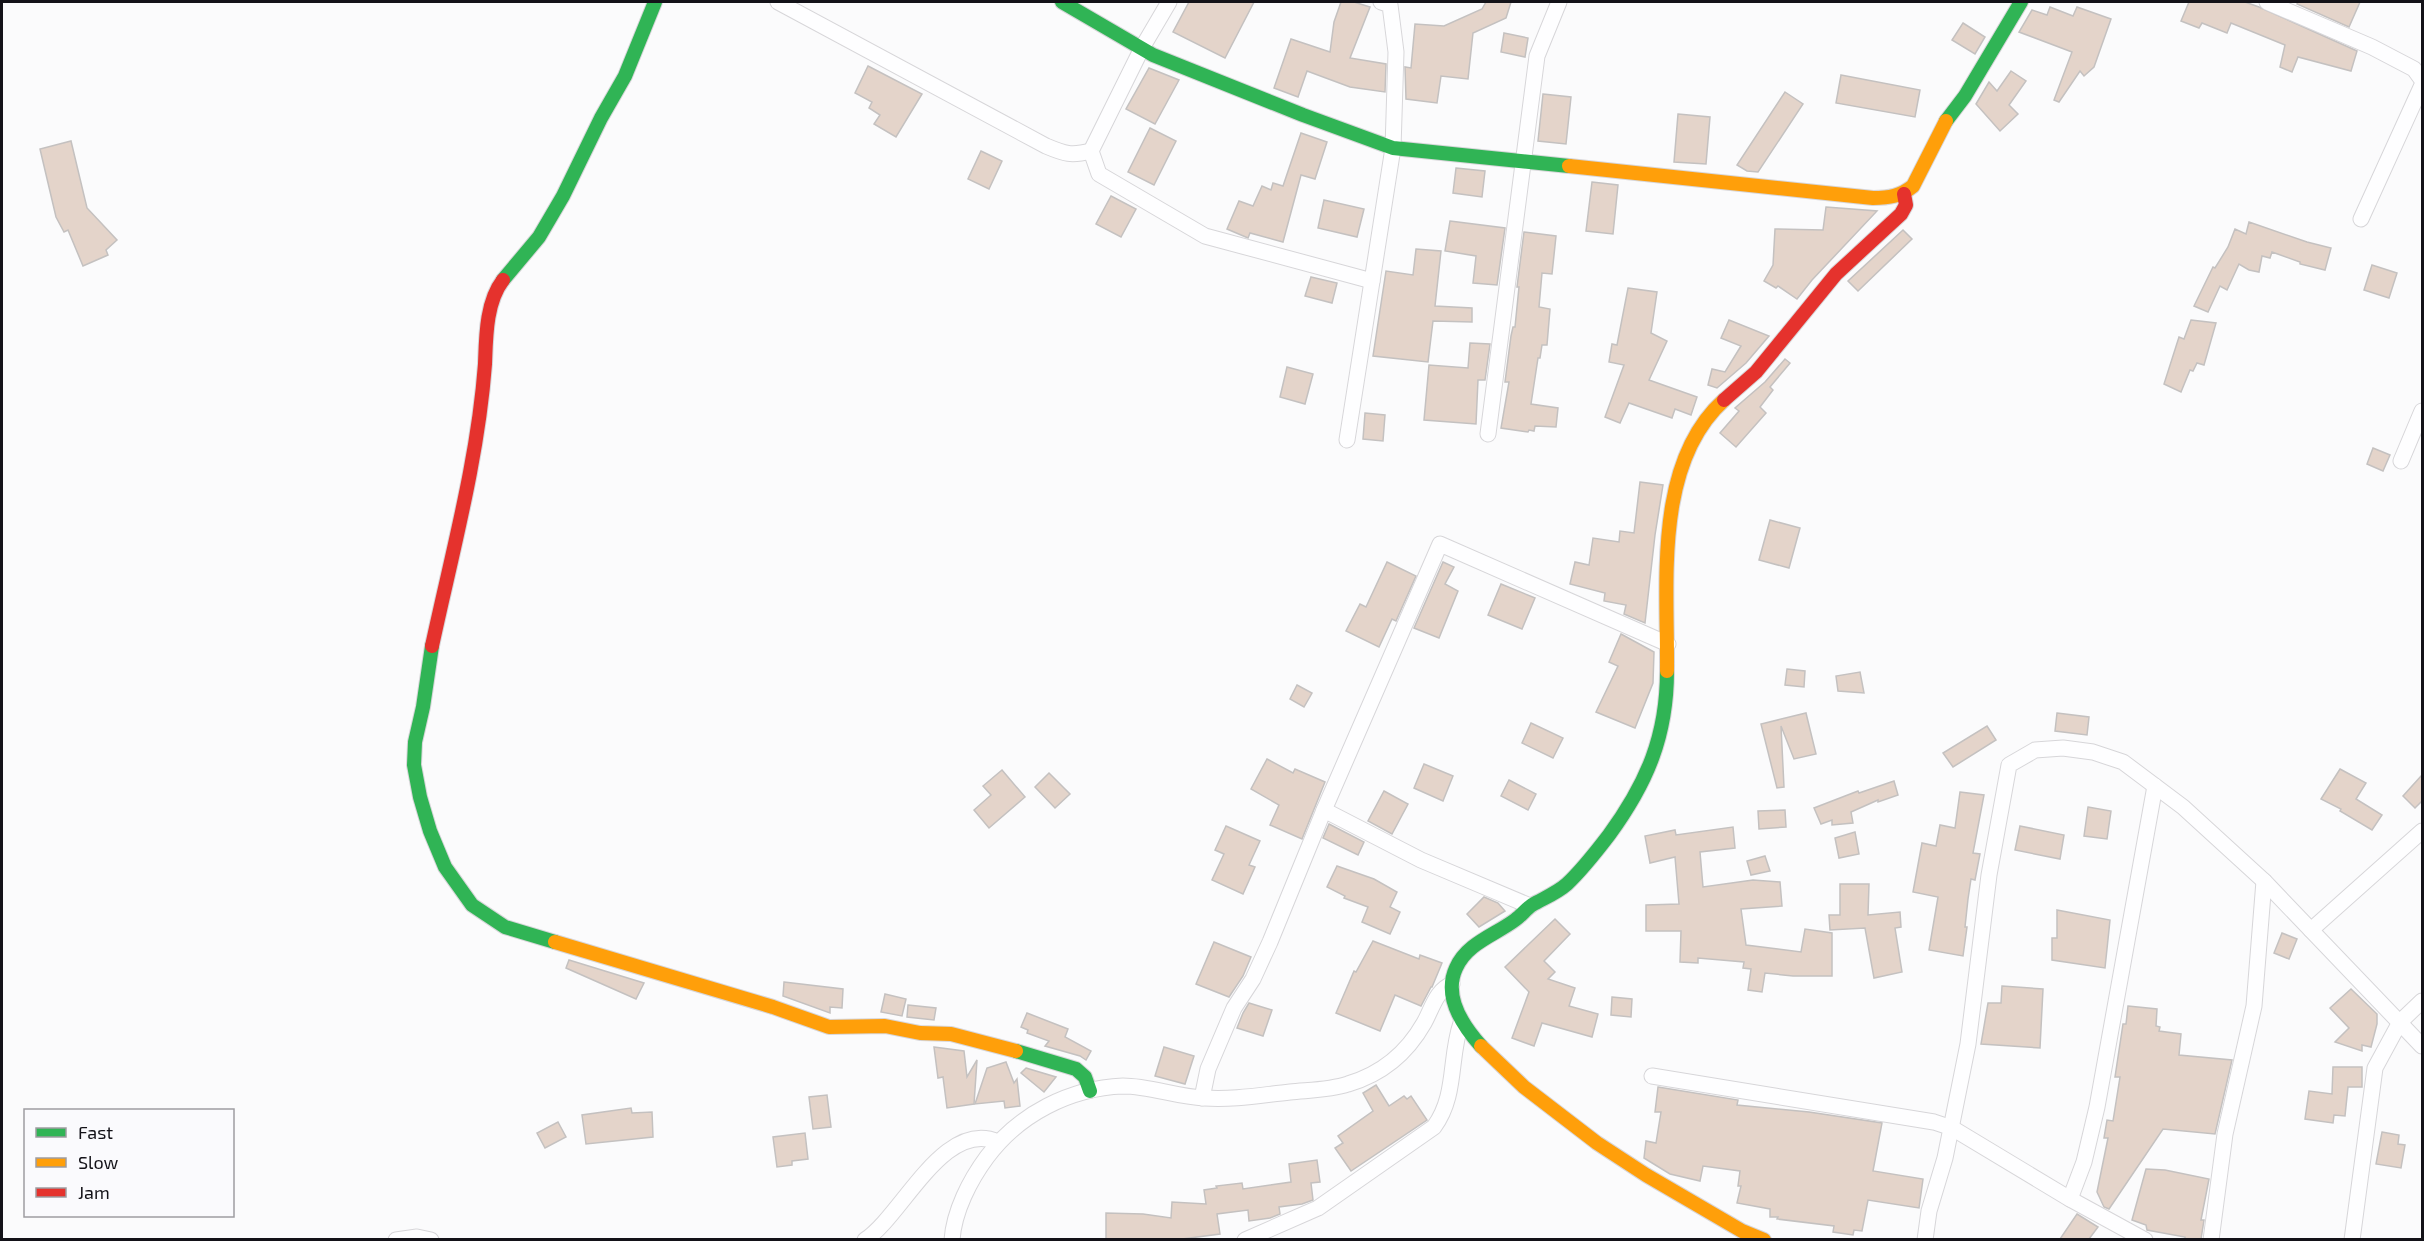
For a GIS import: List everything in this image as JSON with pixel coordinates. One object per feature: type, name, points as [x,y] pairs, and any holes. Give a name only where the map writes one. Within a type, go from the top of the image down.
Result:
[{"type":"street","points":[[655,2],[625,76],[601,118],[563,196],[539,237],[500,283],[493,300],[487,329],[481,415],[431,649],[423,707],[415,742],[414,765],[430,831],[445,867],[458,888],[472,905],[505,927],[773,1007],[828,1027],[885,1026],[920,1033],[951,1034],[982,1041],[1076,1068],[1085,1077],[1090,1091]]},
{"type":"street","points":[[778,2],[1046,146],[1065,154],[1091,151]]},
{"type":"street","points":[[1062,2],[1153,55],[1393,148],[1873,198],[1894,198],[1904,194],[1913,186],[1947,119],[1965,96],[2021,2]]},
{"type":"street","points":[[1169,2],[1142,48],[1091,151],[1099,174],[1205,236],[1372,281]]},
{"type":"street","points":[[1347,440],[1393,148],[1396,52],[1390,5],[1381,2]]},
{"type":"street","points":[[1488,434],[1537,56],[1559,2]]},
{"type":"street","points":[[2267,2],[2372,47],[2414,69],[2422,80]]},
{"type":"street","points":[[2361,219],[2422,85]]},
{"type":"street","points":[[1764,1239],[1742,1231],[1617,1157],[1500,1065],[1461,1023],[1452,984],[1454,969],[1461,957],[1518,919],[1530,906],[1551,896],[1572,880],[1620,819],[1643,782],[1654,760],[1667,705],[1668,534],[1683,470],[1696,434],[1709,412],[1753,374],[1827,285],[1901,214],[1906,205],[1904,194]]},
{"type":"street","points":[[2401,461],[2422,411]]},
{"type":"street","points":[[1202,1098],[1208,1070],[1234,1008],[1253,979],[1270,942],[1324,810],[1440,544],[1668,644]]},
{"type":"street","points":[[1926,1239],[1929,1210],[1952,1128],[1968,1044],[1989,875],[2009,765],[2036,750],[2062,747],[2093,752],[2123,762],[2183,807],[2264,881],[2422,1046]]},
{"type":"street","points":[[2070,1199],[2084,1162],[2097,1107],[2155,786]]},
{"type":"street","points":[[1324,810],[1421,860],[1530,906]]},
{"type":"street","points":[[2311,930],[2422,831]]},
{"type":"street","points":[[2211,1239],[2225,1134],[2254,1006],[2264,881]]},
{"type":"street","points":[[952,1239],[960,1208],[970,1185],[998,1142],[1035,1111],[1090,1091],[1125,1086],[1202,1098],[1249,1098],[1347,1085],[1387,1067],[1403,1052],[1424,1024],[1444,987],[1452,984]]},
{"type":"street","points":[[2352,1239],[2375,1068],[2400,1022],[2422,1001]]},
{"type":"street","points":[[1245,1239],[1318,1208],[1434,1127],[1444,1114],[1449,1101],[1457,1036],[1461,1023]]},
{"type":"street","points":[[1652,1076],[1934,1122],[1952,1128],[2070,1199],[2145,1239]]},
{"type":"street","points":[[865,1239],[873,1234],[892,1213],[916,1181],[962,1142],[988,1137],[998,1142]]},
{"type":"street","points":[[396,1239],[417,1237],[431,1239]]},
{"type":"building","points":[[1189,2],[1254,2],[1225,58],[1173,32]]},
{"type":"building","points":[[1341,2],[1354,2],[1370,7],[1350,58],[1386,64],[1385,92],[1350,87],[1307,71],[1298,97],[1274,88],[1291,39],[1330,52],[1334,22]]},
{"type":"building","points":[[1486,2],[1511,2],[1506,18],[1473,33],[1468,79],[1441,76],[1437,103],[1406,99],[1405,67],[1411,68],[1415,24],[1444,26],[1482,9]]},
{"type":"building","points":[[2189,2],[2245,2],[2259,7],[2357,51],[2351,71],[2298,57],[2292,72],[2280,67],[2285,45],[2231,23],[2227,33],[2202,23],[2199,28],[2181,21]]},
{"type":"building","points":[[2298,2],[2360,2],[2349,27],[2297,4]]},
{"type":"building","points":[[2050,7],[2073,16],[2077,7],[2111,19],[2094,67],[2084,76],[2080,71],[2059,102],[2054,100],[2072,52],[2019,32],[2032,10],[2047,15]]},
{"type":"building","points":[[1963,23],[1985,37],[1975,54],[1952,40]]},
{"type":"building","points":[[1504,33],[1528,38],[1525,57],[1501,52]]},
{"type":"building","points":[[868,66],[922,94],[896,137],[874,124],[880,115],[869,108],[872,102],[855,93]]},
{"type":"building","points":[[1149,68],[1179,80],[1155,124],[1126,109]]},
{"type":"building","points":[[2011,71],[2026,81],[2009,105],[2018,114],[2000,131],[1976,104],[1989,82],[1997,91]]},
{"type":"building","points":[[1841,75],[1920,90],[1915,117],[1836,103]]},
{"type":"building","points":[[1785,92],[1803,104],[1758,172],[1747,171],[1737,165]]},
{"type":"building","points":[[1543,94],[1571,97],[1566,144],[1538,141]]},
{"type":"building","points":[[1678,114],[1710,117],[1706,164],[1674,162]]},
{"type":"building","points":[[1150,128],[1176,141],[1154,185],[1128,172]]},
{"type":"building","points":[[1301,133],[1327,142],[1315,179],[1301,175],[1283,242],[1250,233],[1248,238],[1227,229],[1239,201],[1253,206],[1262,186],[1271,190],[1273,183],[1283,186]]},
{"type":"building","points":[[71,141],[87,208],[117,240],[106,250],[108,255],[83,266],[68,230],[64,232],[56,217],[40,149]]},
{"type":"building","points":[[981,151],[1002,161],[989,189],[968,179]]},
{"type":"building","points":[[1456,168],[1485,171],[1482,197],[1453,193]]},
{"type":"building","points":[[1592,182],[1618,185],[1613,234],[1586,231]]},
{"type":"building","points":[[1111,196],[1136,209],[1121,237],[1096,224]]},
{"type":"building","points":[[1324,200],[1364,209],[1357,237],[1318,228]]},
{"type":"building","points":[[1826,207],[1877,211],[1797,299],[1778,286],[1776,288],[1764,281],[1773,265],[1775,229],[1823,230]]},
{"type":"building","points":[[1450,221],[1505,228],[1497,285],[1473,283],[1476,256],[1445,251]]},
{"type":"building","points":[[2249,222],[2331,248],[2325,270],[2300,264],[2300,262],[2272,252],[2270,258],[2262,256],[2259,272],[2249,270],[2239,264],[2227,290],[2220,286],[2208,312],[2194,306],[2213,267],[2215,268],[2228,247],[2235,229],[2246,234]]},
{"type":"building","points":[[1903,230],[1912,239],[1858,291],[1848,281]]},
{"type":"building","points":[[1524,232],[1556,236],[1552,274],[1542,273],[1539,307],[1550,309],[1547,345],[1542,345],[1540,358],[1538,358],[1531,404],[1558,408],[1556,427],[1535,426],[1534,431],[1529,430],[1528,432],[1501,428],[1509,382],[1505,382],[1511,336],[1513,327],[1515,327]]},
{"type":"building","points":[[1416,249],[1441,251],[1435,306],[1472,308],[1472,322],[1433,321],[1428,362],[1373,356],[1386,271],[1413,275]]},
{"type":"building","points":[[2372,265],[2397,273],[2389,298],[2364,290]]},
{"type":"building","points":[[1311,277],[1337,283],[1332,303],[1305,296]]},
{"type":"building","points":[[1628,288],[1657,292],[1651,333],[1667,341],[1649,380],[1697,397],[1691,415],[1675,409],[1672,418],[1629,403],[1620,423],[1605,417],[1624,365],[1609,362],[1612,344],[1617,345]]},
{"type":"building","points":[[1729,320],[1769,336],[1746,363],[1717,388],[1708,385],[1712,369],[1725,372],[1741,346],[1721,338]]},
{"type":"building","points":[[2191,320],[2216,323],[2204,365],[2197,363],[2193,371],[2190,370],[2181,392],[2164,384],[2179,337],[2184,339]]},
{"type":"building","points":[[1470,343],[1490,344],[1485,380],[1478,380],[1476,424],[1424,420],[1429,365],[1468,368]]},
{"type":"building","points":[[1785,359],[1790,363],[1770,387],[1773,390],[1760,407],[1766,413],[1736,447],[1720,433],[1739,411],[1735,408],[1765,382]]},
{"type":"building","points":[[1287,367],[1313,374],[1305,404],[1280,397]]},
{"type":"building","points":[[1365,413],[1385,415],[1383,441],[1363,439]]},
{"type":"building","points":[[2373,448],[2390,455],[2383,471],[2367,464]]},
{"type":"building","points":[[1640,482],[1663,485],[1645,623],[1624,614],[1626,605],[1604,601],[1605,593],[1570,584],[1575,562],[1589,565],[1593,538],[1619,542],[1620,531],[1634,533]]},
{"type":"building","points":[[1770,520],[1800,528],[1789,568],[1759,560]]},
{"type":"building","points":[[1387,562],[1416,576],[1396,621],[1392,619],[1379,647],[1346,631],[1360,604],[1366,607]]},
{"type":"building","points":[[1443,562],[1454,567],[1445,584],[1458,591],[1439,638],[1414,628]]},
{"type":"building","points":[[1501,584],[1535,598],[1522,629],[1488,615]]},
{"type":"building","points":[[1621,634],[1654,652],[1653,683],[1635,728],[1596,712],[1618,666],[1609,662]]},
{"type":"building","points":[[1787,669],[1805,671],[1804,687],[1785,685]]},
{"type":"building","points":[[1860,672],[1864,693],[1838,691],[1836,676]]},
{"type":"building","points":[[1297,685],[1312,693],[1304,707],[1290,699]]},
{"type":"building","points":[[1806,713],[1816,754],[1794,759],[1781,726],[1784,787],[1777,788],[1761,724]]},
{"type":"building","points":[[2057,713],[2089,717],[2087,735],[2055,731]]},
{"type":"building","points":[[1531,723],[1563,738],[1553,758],[1522,743]]},
{"type":"building","points":[[1987,726],[1996,740],[1953,767],[1943,753]]},
{"type":"building","points":[[1267,759],[1293,773],[1295,769],[1325,782],[1302,839],[1270,825],[1279,805],[1251,789]]},
{"type":"building","points":[[1424,764],[1453,776],[1443,801],[1414,788]]},
{"type":"building","points":[[2340,769],[2366,783],[2356,799],[2382,815],[2372,830],[2340,811],[2341,809],[2321,799]]},
{"type":"building","points":[[1002,770],[1025,797],[989,828],[974,810],[991,795],[983,786]]},
{"type":"building","points":[[1049,773],[1070,794],[1055,808],[1035,787]]},
{"type":"building","points":[[2422,775],[2422,801],[2415,808],[2403,796]]},
{"type":"building","points":[[1509,780],[1536,794],[1528,810],[1501,796]]},
{"type":"building","points":[[1894,781],[1898,795],[1878,802],[1878,800],[1851,812],[1853,823],[1832,825],[1832,820],[1821,824],[1814,808],[1858,791],[1859,793]]},
{"type":"building","points":[[1384,791],[1408,804],[1392,834],[1368,821]]},
{"type":"building","points":[[1960,792],[1984,795],[1973,853],[1980,854],[1975,880],[1971,879],[1963,956],[1929,950],[1938,897],[1913,892],[1922,843],[1936,846],[1940,825],[1955,828]]},
{"type":"building","points":[[2088,807],[2111,811],[2107,839],[2084,836]]},
{"type":"building","points":[[1785,810],[1786,827],[1759,829],[1758,811]]},
{"type":"building","points":[[1329,824],[1364,842],[1358,855],[1323,838]]},
{"type":"building","points":[[1226,826],[1260,841],[1249,865],[1255,867],[1243,894],[1212,880],[1224,854],[1215,850]]},
{"type":"building","points":[[2020,826],[2064,835],[2060,859],[2015,850]]},
{"type":"building","points":[[1733,827],[1735,848],[1700,852],[1703,887],[1753,880],[1780,882],[1782,906],[1741,909],[1746,945],[1801,952],[1805,929],[1832,933],[1832,976],[1765,973],[1762,992],[1748,990],[1751,969],[1743,968],[1744,962],[1698,958],[1698,963],[1680,962],[1681,931],[1646,931],[1646,905],[1679,904],[1675,857],[1650,863],[1645,836],[1675,830],[1676,835]]},
{"type":"building","points":[[1855,832],[1859,854],[1839,858],[1835,838]]},
{"type":"building","points":[[1765,856],[1770,871],[1751,875],[1747,861]]},
{"type":"building","points":[[1337,866],[1374,879],[1397,892],[1390,907],[1400,912],[1390,934],[1362,922],[1368,907],[1344,898],[1345,896],[1327,887]]},
{"type":"building","points":[[1840,884],[1869,884],[1868,915],[1900,912],[1901,927],[1895,928],[1902,972],[1874,978],[1865,928],[1830,930],[1829,915],[1840,915]]},
{"type":"building","points":[[1484,897],[1498,903],[1505,911],[1479,927],[1467,914]]},
{"type":"building","points":[[2057,910],[2110,920],[2105,968],[2052,960],[2052,938],[2057,938]]},
{"type":"building","points":[[1555,919],[1570,934],[1544,961],[1555,972],[1548,979],[1575,988],[1569,1006],[1598,1014],[1592,1037],[1542,1023],[1534,1046],[1512,1038],[1529,992],[1505,967]]},
{"type":"building","points":[[2282,933],[2297,939],[2289,959],[2274,953]]},
{"type":"building","points":[[1373,941],[1419,959],[1420,955],[1442,963],[1421,1006],[1395,995],[1380,1031],[1336,1013],[1354,971],[1356,972]]},
{"type":"building","points":[[1214,942],[1251,957],[1243,976],[1229,997],[1196,984]]},
{"type":"building","points":[[569,960],[644,983],[636,999],[566,968]]},
{"type":"building","points":[[784,982],[843,989],[842,1008],[830,1007],[830,1013],[783,996]]},
{"type":"building","points":[[2002,986],[2043,989],[2040,1048],[1981,1044],[1988,1003],[2001,1003]]},
{"type":"building","points":[[2351,989],[2377,1014],[2371,1047],[2362,1045],[2362,1051],[2335,1042],[2349,1028],[2330,1008]]},
{"type":"building","points":[[885,994],[906,999],[902,1016],[881,1012]]},
{"type":"building","points":[[1612,997],[1632,999],[1631,1017],[1611,1015]]},
{"type":"building","points":[[1249,1003],[1272,1010],[1263,1036],[1237,1028]]},
{"type":"building","points":[[908,1005],[936,1008],[934,1020],[907,1017]]},
{"type":"building","points":[[2128,1006],[2157,1009],[2156,1026],[2160,1027],[2159,1031],[2181,1034],[2179,1055],[2232,1060],[2215,1134],[2163,1129],[2109,1209],[2104,1207],[2097,1192],[2108,1138],[2104,1138],[2107,1120],[2113,1121],[2120,1077],[2115,1077]]},
{"type":"building","points":[[1027,1013],[1068,1029],[1065,1037],[1091,1051],[1086,1060],[1080,1056],[1045,1046],[1049,1041],[1027,1033],[1028,1030],[1021,1027]]},
{"type":"building","points":[[934,1047],[964,1051],[967,1077],[977,1060],[974,1104],[947,1108],[943,1077],[938,1078]]},
{"type":"building","points":[[1164,1047],[1194,1056],[1185,1084],[1155,1076]]},
{"type":"building","points":[[1006,1062],[1014,1083],[1017,1079],[1020,1106],[1005,1108],[1004,1101],[975,1104],[987,1068]]},
{"type":"building","points":[[2333,1067],[2362,1067],[2362,1087],[2348,1087],[2345,1116],[2334,1115],[2333,1123],[2305,1119],[2309,1091],[2332,1094]]},
{"type":"building","points":[[1026,1068],[1056,1077],[1044,1092],[1021,1073]]},
{"type":"building","points":[[1376,1085],[1389,1106],[1404,1096],[1407,1099],[1411,1096],[1427,1120],[1351,1171],[1335,1148],[1343,1143],[1338,1136],[1373,1111],[1363,1093]]},
{"type":"building","points":[[1658,1087],[1738,1100],[1737,1105],[1809,1112],[1882,1123],[1873,1171],[1923,1179],[1919,1208],[1868,1200],[1862,1231],[1854,1230],[1853,1235],[1833,1232],[1834,1226],[1777,1219],[1778,1217],[1770,1217],[1770,1209],[1737,1203],[1741,1186],[1738,1186],[1740,1171],[1703,1166],[1700,1181],[1670,1174],[1644,1158],[1646,1141],[1656,1143],[1661,1112],[1655,1112]]},
{"type":"building","points":[[827,1095],[831,1127],[813,1129],[809,1097]]},
{"type":"building","points":[[631,1108],[632,1113],[652,1112],[653,1137],[586,1144],[582,1115]]},
{"type":"building","points":[[558,1122],[566,1137],[545,1148],[537,1133]]},
{"type":"building","points":[[2382,1132],[2399,1135],[2398,1144],[2405,1145],[2401,1168],[2376,1164]]},
{"type":"building","points":[[805,1133],[808,1159],[792,1161],[792,1165],[777,1167],[773,1137]]},
{"type":"building","points":[[1317,1160],[1320,1182],[1311,1183],[1313,1200],[1279,1207],[1280,1214],[1270,1218],[1249,1221],[1248,1210],[1217,1214],[1220,1234],[1182,1239],[1106,1239],[1106,1213],[1143,1214],[1171,1218],[1172,1202],[1206,1204],[1204,1190],[1217,1188],[1216,1186],[1242,1183],[1243,1189],[1291,1182],[1289,1164]]},
{"type":"building","points":[[2146,1169],[2165,1170],[2209,1179],[2201,1220],[2204,1220],[2201,1239],[2185,1239],[2185,1237],[2147,1230],[2146,1225],[2132,1220]]},
{"type":"building","points":[[2077,1214],[2098,1227],[2089,1239],[2060,1239]]},
{"type":"traffic: fast","points":[[503,280],[539,237],[563,196],[601,118],[625,76],[655,2]]},
{"type":"traffic: fast","points":[[1062,2],[1153,55],[1393,148],[1569,166]]},
{"type":"traffic: fast","points":[[1946,121],[1965,96],[2021,2]]},
{"type":"traffic: fast","points":[[432,646],[415,742],[414,765],[430,831],[445,867],[472,905],[505,927],[555,942]]},
{"type":"traffic: fast","points":[[1481,1046],[1462,1020],[1453,1000],[1452,989],[1456,968],[1461,959],[1474,946],[1515,920],[1532,905],[1567,884],[1609,835],[1634,797],[1652,758],[1663,717],[1667,671]]},
{"type":"traffic: fast","points":[[1016,1051],[1076,1069],[1085,1077],[1090,1091]]},
{"type":"traffic: slow","points":[[1569,166],[1884,198],[1895,196],[1913,186],[1946,121]]},
{"type":"traffic: slow","points":[[1667,671],[1667,564],[1669,527],[1675,491],[1685,457],[1701,426],[1724,400]]},
{"type":"traffic: slow","points":[[555,942],[773,1007],[829,1027],[885,1026],[920,1033],[951,1034],[1016,1051]]},
{"type":"traffic: slow","points":[[1481,1046],[1524,1087],[1597,1143],[1646,1175],[1742,1231],[1764,1240]]},
{"type":"traffic: jam","points":[[1724,400],[1756,372],[1836,274],[1901,214],[1906,205],[1904,194]]},
{"type":"traffic: jam","points":[[432,646],[477,435],[490,309],[503,280]]}]
